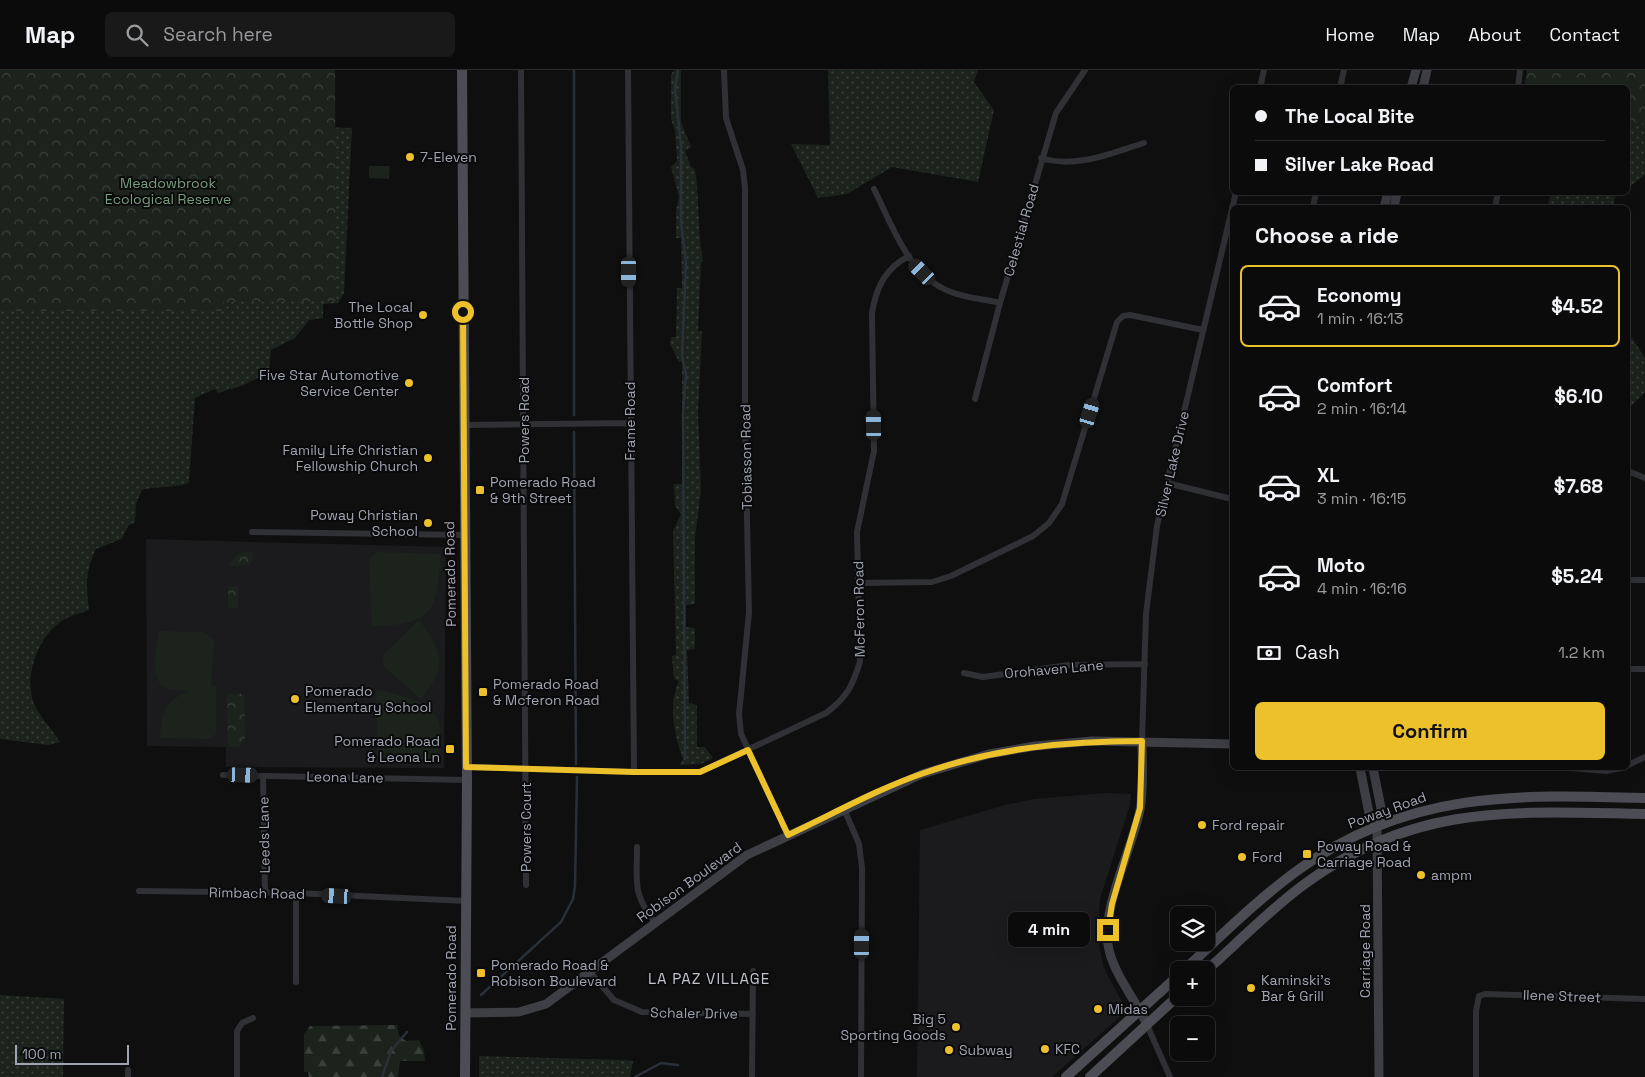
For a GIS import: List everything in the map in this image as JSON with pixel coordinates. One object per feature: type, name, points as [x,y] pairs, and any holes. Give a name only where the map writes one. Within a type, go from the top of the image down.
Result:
[{"type":"main road","name":"Pomerado Road","points":[[462,70],[467,780],[465,1077]]},
{"type":"main road","name":"Poway Road","points":[[1194,961],[1290,876],[1331,849],[1377,826],[1443,805],[1502,797],[1645,798]]},
{"type":"main road","name":"Poway Road","points":[[1215,963],[1304,884],[1352,854],[1378,842],[1446,820],[1485,814],[1524,812],[1645,814]]},
{"type":"main road","points":[[1066,1077],[1170,983]]},
{"type":"main road","points":[[1090,1077],[1170,1003]]},
{"type":"street","name":"Powers Road","points":[[521,70],[526,769]]},
{"type":"street","name":"Frame Road","points":[[628,70],[634,772]]},
{"type":"street","name":"Tobiasson Road","points":[[724,70],[726,118],[743,170],[745,188],[745,423],[749,613],[739,714],[741,734],[788,835]]},
{"type":"street","name":"Celestial Road","points":[[975,399],[1041,158],[1056,113],[1085,70]]},
{"type":"street","points":[[1261,85],[1264,70]]},
{"type":"street","points":[[1341,85],[1344,70]]},
{"type":"street","points":[[1412,85],[1416,70]]},
{"type":"street","points":[[1423,85],[1427,70]]},
{"type":"street","points":[[1518,85],[1520,70]]},
{"type":"street","points":[[1041,158],[1069,162],[1089,160],[1144,143]]},
{"type":"street","points":[[874,189],[909,256],[930,280],[950,292],[1000,303]]},
{"type":"street","name":"Silver Lake Drive","points":[[1142,741],[1146,614],[1157,526],[1230,222]]},
{"type":"street","name":"McFeron Road","points":[[466,767],[700,772],[826,712],[843,700],[855,678],[860,662],[858,524],[874,451],[874,305],[883,277],[897,262],[909,256]]},
{"type":"street","points":[[858,583],[932,582],[951,576],[1032,536],[1049,523],[1062,504],[1117,322],[1123,316],[1130,315],[1203,330]]},
{"type":"street","points":[[463,425],[630,423]]},
{"type":"street","points":[[1630,472],[1645,478]]},
{"type":"street","points":[[1167,483],[1230,499]]},
{"type":"street","points":[[252,532],[464,535]]},
{"type":"street","points":[[1630,580],[1645,580]]},
{"type":"street","name":"Orohaven Lane","points":[[964,673],[983,677],[1069,665],[1145,664]]},
{"type":"street","points":[[1630,669],[1645,669]]},
{"type":"street","name":"Robison Boulevard","points":[[465,1013],[518,1012],[546,1004],[726,868],[747,855],[922,774],[990,754],[1035,746],[1092,741],[1230,744]]},
{"type":"street","points":[[1142,741],[1140,808],[1112,904],[1108,945],[1114,964],[1140,1009],[1170,1077]]},
{"type":"street","points":[[1630,763],[1645,757]]},
{"type":"street","name":"Powers Court","points":[[526,769],[526,885]]},
{"type":"street","name":"Carriage Road","points":[[1360,770],[1369,813],[1377,826]]},
{"type":"street","name":"Carriage Road","points":[[1373,770],[1381,808],[1377,826],[1379,1077]]},
{"type":"street","points":[[1594,770],[1611,770]]},
{"type":"street","name":"Leona Lane","points":[[223,775],[467,780]]},
{"type":"street","name":"Leeds Lane","points":[[263,776],[264,893]]},
{"type":"street","points":[[844,809],[858,844],[862,868],[861,1077]]},
{"type":"street","points":[[637,847],[637,895],[642,906],[655,923]]},
{"type":"street","name":"Rimbach Road","points":[[139,891],[296,893],[466,901]]},
{"type":"street","points":[[296,893],[296,982]]},
{"type":"street","points":[[752,1077],[753,971]]},
{"type":"street","name":"Schaler Drive","points":[[590,972],[614,1000],[642,1012],[753,1014]]},
{"type":"street","name":"Ilene Street","points":[[1476,1077],[1476,1011],[1479,996],[1495,994],[1645,999]]},
{"type":"street","points":[[237,1077],[237,1031],[242,1023],[253,1018]]},
{"type":"shaded area","name":"Pomerado Elementary School","points":[[146,539],[446,547],[444,768],[226,767],[226,747],[147,746]]},
{"type":"shaded area","points":[[1107,793],[1131,794],[1130,805],[1100,899],[1098,939],[1104,968],[1124,1006],[1123,1014],[1052,1077],[917,1077],[920,830],[1005,805],[1034,799]]},
{"type":"green space","name":"Meadowbrook Ecological Reserve","points":[[0,70],[335,70],[336,301],[223,302],[223,311],[0,311]]},
{"type":"green space","points":[[675,70],[681,70],[681,122],[691,147],[685,151],[691,167],[695,169],[703,261],[701,262],[698,331],[702,331],[698,411],[701,491],[695,537],[695,604],[686,605],[686,627],[695,628],[695,649],[687,650],[689,703],[697,705],[697,747],[705,747],[713,758],[701,764],[680,765],[683,759],[675,730],[673,709],[679,681],[674,679],[672,656],[676,655],[673,531],[681,514],[675,506],[674,484],[682,484],[682,362],[679,362],[670,344],[671,337],[676,337],[677,288],[682,288],[681,238],[676,238],[676,211],[679,197],[671,167],[677,161],[675,131],[671,119],[671,74]]},
{"type":"green space","points":[[828,70],[978,70],[974,82],[994,110],[978,182],[892,167],[847,194],[818,198],[791,144],[830,145]]},
{"type":"green space","points":[[1527,70],[1645,70],[1645,122],[1630,126],[1630,85],[1524,85]]},
{"type":"green space","points":[[1645,122],[1645,175],[1630,186],[1630,126]]},
{"type":"green space","points":[[230,124],[352,128],[344,293],[338,303],[323,304],[323,318],[309,320],[295,338],[271,350],[269,372],[244,385],[218,393],[215,389],[195,398],[189,482],[181,485],[142,490],[136,504],[135,522],[128,526],[122,539],[96,549],[87,579],[89,610],[70,617],[57,625],[48,633],[36,655],[31,680],[31,693],[34,704],[60,742],[48,745],[0,739],[0,192]]},
{"type":"green space","points":[[369,166],[390,166],[389,179],[369,178]]},
{"type":"green space","points":[[1550,195],[1618,195],[1613,205],[1548,205]]},
{"type":"green space","points":[[1630,335],[1645,358],[1645,392],[1630,407]]},
{"type":"green space","points":[[252,552],[253,561],[250,561],[250,565],[228,566],[239,553]]},
{"type":"green space","points":[[377,552],[441,554],[437,589],[434,602],[429,611],[409,622],[372,627],[369,559]]},
{"type":"green space","points":[[238,586],[238,608],[228,608],[228,587]]},
{"type":"green space","points":[[419,620],[434,642],[440,660],[436,678],[421,699],[383,666],[383,655]]},
{"type":"green space","points":[[159,631],[204,632],[214,640],[211,686],[216,686],[216,734],[210,739],[160,738],[163,714],[166,708],[174,699],[189,691],[169,689],[162,686],[158,680],[155,655]]},
{"type":"green space","points":[[376,690],[412,699],[435,715],[439,722],[440,731],[438,761],[377,758]]},
{"type":"green space","points":[[227,694],[244,694],[245,738],[238,747],[228,747]]},
{"type":"green space","points":[[0,995],[64,999],[63,1077],[0,1077]]},
{"type":"green space","points":[[397,1025],[399,1036],[406,1041],[419,1040],[424,1051],[425,1061],[400,1061],[398,1077],[309,1077],[308,1072],[304,1072],[304,1034],[310,1026]]},
{"type":"green space","points":[[479,1056],[633,1061],[630,1077],[479,1077]]},
{"type":"waterway","points":[[574,70],[574,415]]},
{"type":"waterway","points":[[678,70],[675,89],[681,145],[681,222],[686,262],[682,356],[686,374],[683,413],[685,759]]},
{"type":"waterway","points":[[574,432],[576,764]]},
{"type":"waterway","points":[[481,995],[561,922],[573,899],[575,886],[577,777]]},
{"type":"waterway","points":[[382,1077],[391,1051],[407,1032]]},
{"type":"waterway","points":[[635,1077],[661,1063],[678,1065]]},
{"type":"place","name":"7-Eleven","points":[[410,157]]},
{"type":"place","name":"The Local Bottle Shop","points":[[423,315]]},
{"type":"place","name":"Five Star Automotive Service Center","points":[[409,383]]},
{"type":"place","name":"Family Life Christian Fellowship Church","points":[[428,458]]},
{"type":"place","name":"Pomerado Road & 9th Street","points":[[480,490]]},
{"type":"place","name":"Poway Christian School","points":[[428,523]]},
{"type":"place","name":"Pomerado Road & Mcferon Road","points":[[483,692]]},
{"type":"place","name":"Pomerado Elementary School","points":[[295,699]]},
{"type":"place","name":"Pomerado Road & Leona Ln","points":[[450,749]]},
{"type":"place","name":"Ford repair","points":[[1202,825]]},
{"type":"place","name":"Poway Road & Carriage Road","points":[[1307,854]]},
{"type":"place","name":"Ford","points":[[1242,857]]},
{"type":"place","name":"ampm","points":[[1421,875]]},
{"type":"place","name":"Pomerado Road & Robison Boulevard","points":[[481,973]]},
{"type":"place","name":"Kaminski's Bar & Grill","points":[[1251,988]]},
{"type":"place","name":"Midas","points":[[1098,1009]]},
{"type":"place","name":"Big 5 Sporting Goods","points":[[956,1027]]},
{"type":"place","name":"KFC","points":[[1045,1049]]},
{"type":"place","name":"Subway","points":[[949,1050]]},
{"type":"district","name":"LA PAZ VILLAGE","points":[[709,978]]},
{"type":"route","points":[[463,312],[466,767],[700,772],[748,750],[788,835],[922,774],[990,754],[1035,746],[1092,741],[1142,741],[1140,808],[1112,904],[1108,930]]}]
